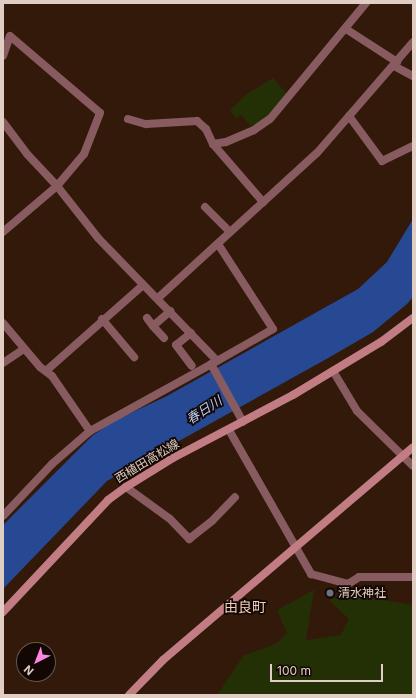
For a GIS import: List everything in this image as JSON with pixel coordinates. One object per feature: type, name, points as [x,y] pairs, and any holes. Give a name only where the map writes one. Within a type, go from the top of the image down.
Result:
[{"type":"main road","name":"西植田高松線","points":[[3,612],[103,505],[126,487],[173,458],[229,430],[333,371],[402,328],[413,318]]},
{"type":"main road","points":[[129,695],[163,660],[296,549],[413,447]]},
{"type":"street","points":[[213,144],[226,142],[254,130],[270,119],[366,3]]},
{"type":"street","points":[[346,28],[413,76]]},
{"type":"street","points":[[3,56],[10,36],[100,112],[84,154],[57,186],[3,232]]},
{"type":"street","points":[[158,298],[317,153],[396,64],[413,42]]},
{"type":"street","points":[[349,116],[382,161],[413,146]]},
{"type":"street","points":[[128,119],[146,124],[197,121],[206,129],[213,144],[263,202]]},
{"type":"street","points":[[3,122],[27,154],[57,186],[98,238],[191,333],[214,363],[243,422]]},
{"type":"street","points":[[205,207],[230,232]]},
{"type":"street","points":[[3,516],[57,459],[90,431],[273,329],[218,244]]},
{"type":"street","points":[[47,370],[102,319],[143,284]]},
{"type":"street","points":[[153,326],[170,311]]},
{"type":"street","points":[[147,318],[164,338]]},
{"type":"street","points":[[102,319],[134,358]]},
{"type":"street","points":[[3,323],[40,367],[47,370],[90,431]]},
{"type":"street","points":[[191,333],[176,346],[192,366]]},
{"type":"street","points":[[3,363],[24,349]]},
{"type":"street","points":[[333,371],[357,411],[413,466]]},
{"type":"street","points":[[229,430],[311,574],[325,580],[348,584],[359,577],[413,577]]},
{"type":"street","points":[[126,487],[170,519],[189,539],[212,521],[235,497]]},
{"type":"green space","points":[[273,78],[288,95],[259,124],[250,126],[242,115],[236,118],[230,110],[247,94]]},
{"type":"green space","points":[[314,590],[306,640],[341,635],[349,619],[329,600],[347,594],[413,605],[413,695],[217,695],[243,656],[277,643],[287,633],[277,610]]},
{"type":"water","name":"春日川","points":[[413,219],[413,297],[407,304],[373,332],[107,481],[3,589],[3,525],[92,436],[112,422],[167,396],[358,289],[387,262]]},
{"type":"place","name":"清水神社","points":[[330,593]]},
{"type":"district","name":"由良町","points":[[245,607]]}]
